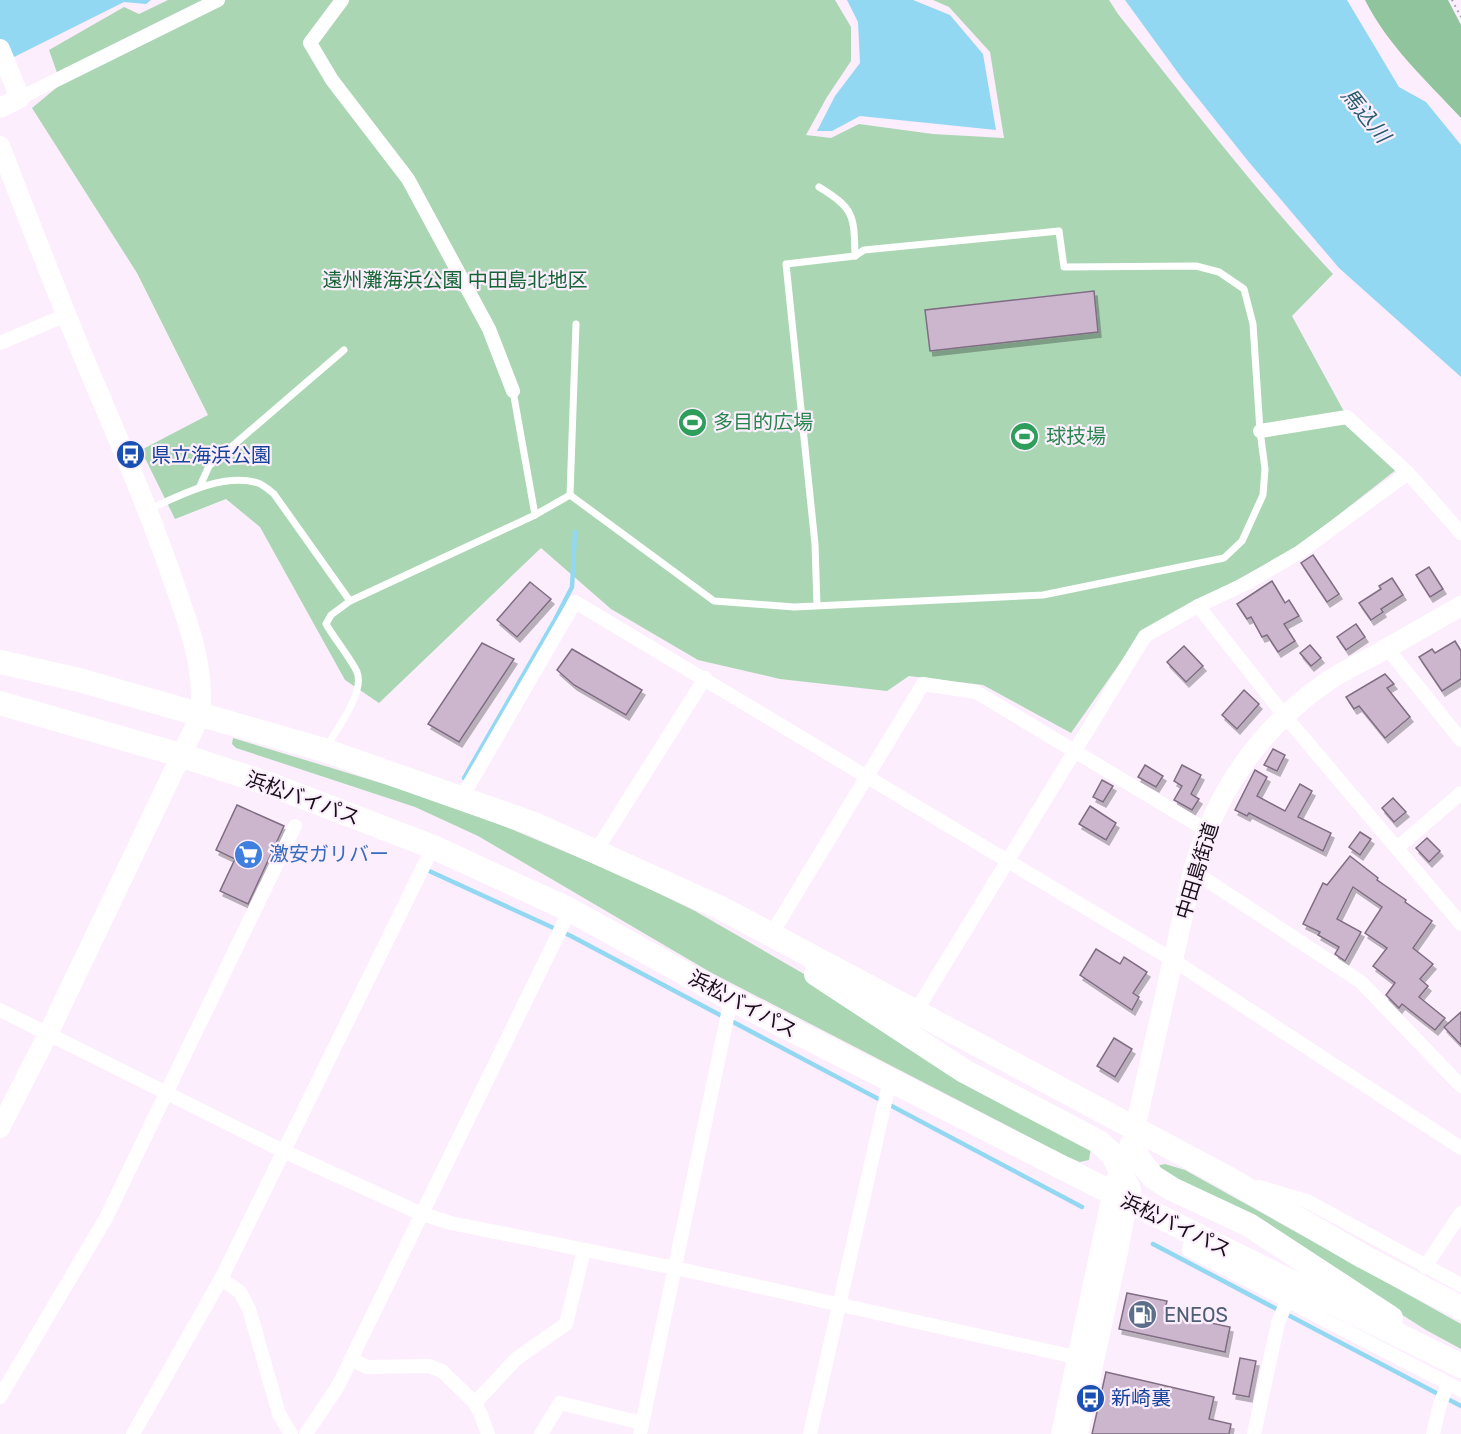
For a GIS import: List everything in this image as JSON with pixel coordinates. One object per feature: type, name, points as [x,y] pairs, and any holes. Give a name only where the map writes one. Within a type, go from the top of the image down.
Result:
[{"type":"highway","points":[[0,662],[90,683],[324,750],[462,797],[534,824],[596,851],[723,909],[916,1011],[1134,1136],[1224,1176],[1364,1257],[1461,1308]]},
{"type":"highway","name":"浜松バイパス","points":[[0,703],[180,755],[269,784],[433,847],[888,1086],[1123,1195],[1457,1371]]},
{"type":"highway","points":[[723,909],[773,946],[964,1071],[1100,1142],[1113,1155],[1118,1166],[1123,1195]]},
{"type":"highway","points":[[1134,1136],[1140,1161],[1154,1177],[1172,1189],[1249,1225],[1457,1371]]},
{"type":"street","points":[[0,108],[218,0]]},
{"type":"street","points":[[342,0],[310,43],[332,80],[408,178],[489,329],[513,391]]},
{"type":"street","points":[[0,49],[20,98]]},
{"type":"street","points":[[0,146],[66,315],[148,510],[200,663],[202,696],[200,716],[48,1034],[0,1128]]},
{"type":"street","points":[[0,343],[66,315]]},
{"type":"street","points":[[1260,430],[1347,417],[1408,473],[1461,533]]},
{"type":"street","points":[[916,1011],[1145,636],[1198,606],[1245,584],[1300,552],[1408,473]]},
{"type":"street","points":[[462,797],[575,602],[1173,960],[1461,1148]]},
{"type":"street","points":[[1198,606],[1284,716],[1461,924]]},
{"type":"street","name":"中田島街道","points":[[1061,1434],[1086,1359],[1123,1195],[1133,1171],[1134,1136],[1192,871],[1206,830],[1222,795],[1245,759],[1284,716],[1322,685],[1461,606]]},
{"type":"street","points":[[1387,648],[1461,740]]},
{"type":"street","points":[[596,851],[705,678]]},
{"type":"street","points":[[771,935],[923,684],[976,692],[1206,830]]},
{"type":"street","points":[[1397,848],[1461,793]]},
{"type":"street","points":[[0,1397],[105,1218],[295,826]]},
{"type":"street","points":[[132,1434],[221,1279],[433,847]]},
{"type":"street","points":[[1192,871],[1361,982],[1461,1086]]},
{"type":"street","points":[[306,1434],[338,1386],[567,916]]},
{"type":"street","points":[[541,1434],[560,1403],[641,1429],[731,1003]]},
{"type":"street","points":[[0,1010],[283,1151],[422,1214],[451,1223],[675,1268],[1086,1359]]},
{"type":"street","points":[[810,1434],[888,1086]]},
{"type":"street","name":"中田島街道","points":[[1118,1166],[1119,1160],[1134,1136]]},
{"type":"street","points":[[1224,1176],[1307,1201],[1461,1286]]},
{"type":"street","points":[[1425,1267],[1461,1213]]},
{"type":"street","points":[[1193,1232],[1189,1250],[1287,1301],[1457,1371]]},
{"type":"street","points":[[475,1403],[516,1359],[566,1324],[584,1250]]},
{"type":"street","points":[[221,1279],[240,1292],[249,1309],[279,1414],[291,1434]]},
{"type":"street","points":[[1254,1434],[1278,1323],[1287,1301]]},
{"type":"street","points":[[351,1359],[368,1367],[429,1366],[442,1371],[475,1403],[488,1434]]},
{"type":"street","name":"中田島街道","points":[[1078,1434],[1086,1359]]},
{"type":"street","points":[[1457,1371],[1461,1390]]},
{"type":"street","points":[[1433,1434],[1440,1404],[1457,1371]]},
{"type":"lane","points":[[819,187],[838,199],[852,217],[855,256]]},
{"type":"lane","points":[[570,495],[714,601],[794,607],[817,606],[1043,595],[1224,558],[1242,541],[1263,495],[1265,469],[1253,324],[1244,289],[1219,273],[1196,266],[1064,267],[1059,231],[864,250],[855,256],[786,264],[815,544],[817,606]]},
{"type":"lane","points":[[570,495],[576,324]]},
{"type":"lane","points":[[200,486],[209,466],[344,350]]},
{"type":"lane","points":[[513,391],[535,515]]},
{"type":"lane","points":[[148,510],[200,486],[245,480],[261,484],[274,494],[350,601]]},
{"type":"lane","points":[[324,750],[348,710],[359,683],[357,672],[326,624],[331,615],[350,601],[535,515],[570,495]]},
{"type":"path","points":[[1452,0],[1461,16]]},
{"type":"green space","name":"遠州灘海浜公園 中田島北地区","points":[[168,0],[835,0],[851,27],[851,61],[827,97],[806,135],[831,138],[859,124],[933,134],[1004,138],[990,52],[949,7],[933,0],[1109,0],[1223,146],[1333,274],[1292,316],[1347,417],[1401,466],[1300,545],[1141,633],[1071,733],[983,685],[909,676],[887,691],[780,679],[698,660],[611,609],[541,548],[379,703],[345,680],[260,527],[226,499],[175,519],[141,450],[208,415],[137,273],[32,108],[61,84],[49,50],[124,7],[139,14]]},
{"type":"green space","points":[[1365,0],[1448,0],[1461,25],[1461,118],[1397,48],[1374,17]]},
{"type":"green space","points":[[233,738],[427,797],[625,877],[695,911],[837,993],[1091,1148],[1089,1160],[1080,1162],[1068,1157],[710,972],[478,836],[415,807],[236,748],[232,744]]},
{"type":"green space","points":[[1165,1164],[1185,1170],[1461,1324],[1461,1349],[1426,1330],[1259,1224],[1156,1170],[1160,1165]]},
{"type":"water","points":[[0,0],[151,0],[146,4],[124,2],[0,64]]},
{"type":"water","points":[[847,0],[913,0],[950,15],[983,54],[996,130],[860,116],[832,131],[817,131],[835,96],[860,63],[858,22]]},
{"type":"water","name":"馬込川","points":[[1125,0],[1347,0],[1399,87],[1426,102],[1461,145],[1461,377],[1339,268],[1248,161],[1181,77]]},
{"type":"building","points":[[1094,291],[1098,332],[930,351],[925,310]]},
{"type":"building","points":[[1313,555],[1339,594],[1327,602],[1301,563]]},
{"type":"building","points":[[1429,567],[1443,589],[1430,597],[1416,575]]},
{"type":"building","points":[[1392,578],[1403,595],[1381,609],[1383,612],[1371,620],[1359,603],[1381,589],[1379,586]]},
{"type":"building","points":[[1272,581],[1285,603],[1289,600],[1299,616],[1284,624],[1295,641],[1278,652],[1267,635],[1262,637],[1251,617],[1247,619],[1237,604]]},
{"type":"building","points":[[530,582],[551,599],[517,637],[497,620]]},
{"type":"building","points":[[1356,624],[1365,637],[1346,650],[1337,637]]},
{"type":"building","points":[[1455,641],[1461,651],[1461,679],[1442,691],[1419,657],[1432,649],[1435,653]]},
{"type":"building","points":[[482,643],[514,659],[459,742],[428,724]]},
{"type":"building","points":[[1310,645],[1321,658],[1311,666],[1300,653]]},
{"type":"building","points":[[1184,646],[1203,666],[1186,682],[1167,662]]},
{"type":"building","points":[[572,649],[642,690],[626,715],[574,685],[557,670]]},
{"type":"building","points":[[1385,674],[1394,684],[1387,688],[1410,717],[1385,738],[1359,706],[1354,709],[1346,697]]},
{"type":"building","points":[[1244,690],[1259,704],[1237,729],[1222,715]]},
{"type":"building","points":[[1273,749],[1285,755],[1277,771],[1264,765]]},
{"type":"building","points":[[1145,765],[1163,776],[1156,787],[1138,777]]},
{"type":"building","points":[[1182,765],[1201,775],[1191,794],[1199,799],[1192,810],[1174,800],[1182,786],[1174,781]]},
{"type":"building","points":[[1255,770],[1267,777],[1257,796],[1285,811],[1300,784],[1312,791],[1298,817],[1331,833],[1323,851],[1249,813],[1247,816],[1235,810]]},
{"type":"building","points":[[1102,780],[1113,786],[1103,802],[1093,797]]},
{"type":"building","points":[[1393,798],[1406,812],[1394,822],[1382,808]]},
{"type":"building","name":"激安ガリバー","points":[[237,805],[284,826],[248,904],[220,891],[235,859],[216,850]]},
{"type":"building","points":[[1090,806],[1116,823],[1106,840],[1079,824]]},
{"type":"building","points":[[1360,832],[1371,839],[1360,855],[1349,847]]},
{"type":"building","points":[[1427,838],[1440,851],[1429,862],[1416,848]]},
{"type":"building","points":[[1350,856],[1378,878],[1377,880],[1432,921],[1413,948],[1433,964],[1420,979],[1428,986],[1419,997],[1445,1018],[1435,1030],[1402,1004],[1399,1008],[1386,995],[1395,983],[1373,966],[1387,948],[1365,933],[1382,907],[1353,887],[1337,919],[1361,932],[1345,961],[1335,954],[1339,947],[1318,935],[1320,932],[1303,924],[1323,883],[1327,885]]},
{"type":"building","points":[[1096,949],[1120,964],[1124,957],[1147,972],[1133,993],[1139,997],[1132,1010],[1080,975]]},
{"type":"building","points":[[1461,1012],[1461,1045],[1444,1027]]},
{"type":"building","points":[[1114,1038],[1132,1049],[1115,1077],[1097,1066]]},
{"type":"building","points":[[1127,1293],[1167,1301],[1164,1313],[1230,1327],[1225,1352],[1119,1329]]},
{"type":"building","points":[[1240,1358],[1256,1361],[1249,1397],[1233,1394]]},
{"type":"building","points":[[1106,1372],[1214,1397],[1209,1419],[1231,1424],[1229,1434],[1092,1434]]},
{"type":"waterway","points":[[464,778],[572,587],[575,532]]},
{"type":"waterway","points":[[427,870],[571,936],[1082,1207]]},
{"type":"waterway","points":[[1153,1244],[1461,1406]]},
{"type":"place","name":"多目的広場","points":[[692,422]]},
{"type":"place","name":"球技場","points":[[1025,436]]},
{"type":"place","name":"県立海浜公園","points":[[130,455]]},
{"type":"place","name":"激安ガリバー","points":[[248,854]]},
{"type":"place","name":"ENEOS","points":[[1143,1315]]},
{"type":"place","name":"新崎裏","points":[[1090,1398]]}]
